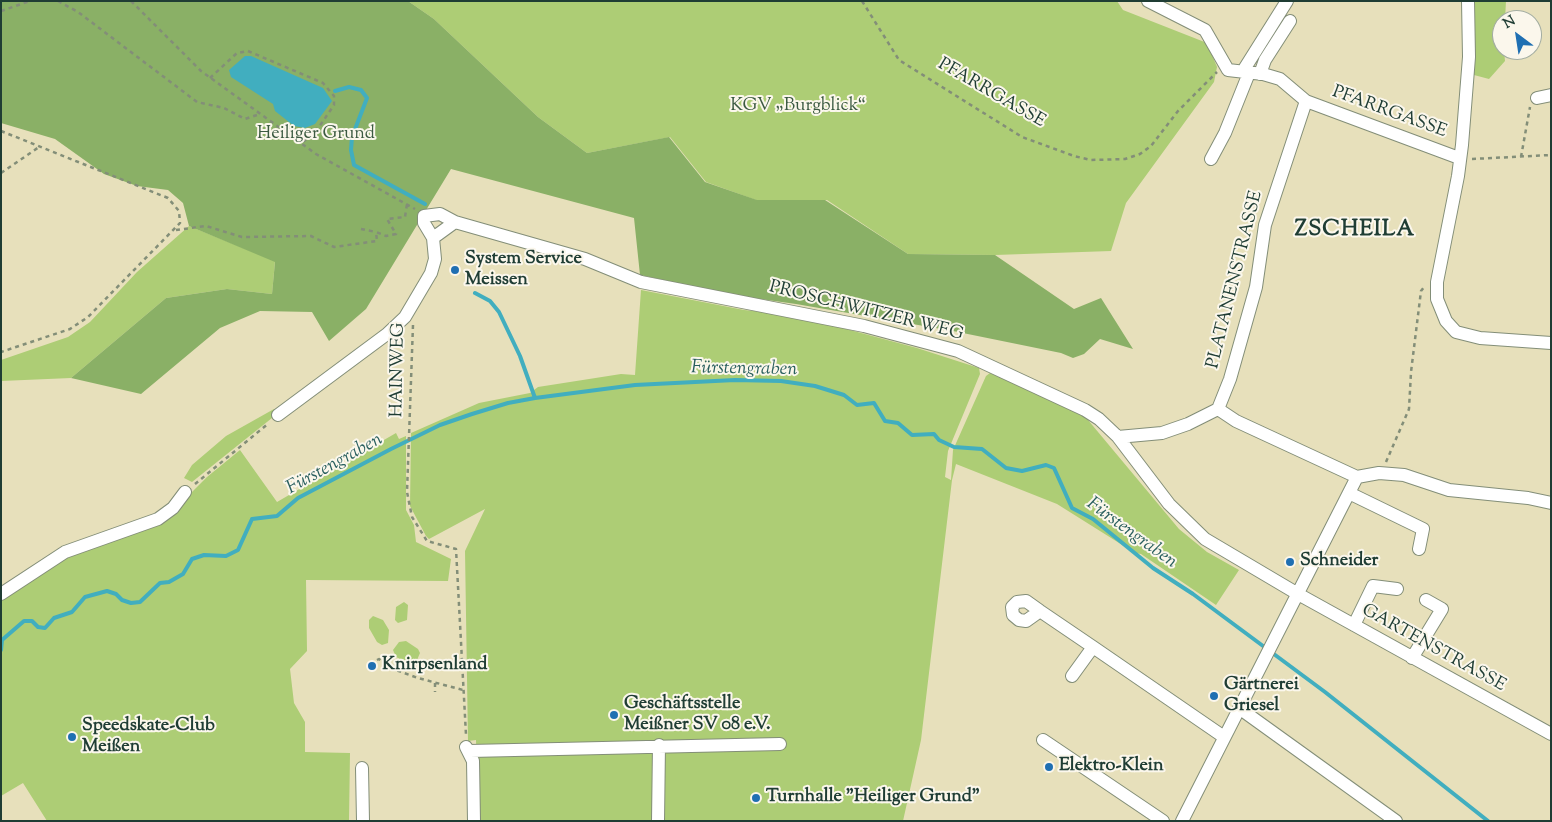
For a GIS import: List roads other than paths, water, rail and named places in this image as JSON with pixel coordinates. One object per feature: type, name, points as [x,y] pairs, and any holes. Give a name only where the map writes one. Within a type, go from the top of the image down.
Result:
[{"type":"street","name":"PFARRGASSE","points":[[1148,1],[1205,30],[1228,70],[1280,79],[1306,101],[1459,158]]},
{"type":"street","points":[[1211,158],[1225,133],[1250,73],[1287,1]]},
{"type":"street","points":[[1468,1],[1469,57],[1458,176],[1437,282],[1437,299],[1446,321],[1456,332],[1480,338],[1551,343]]},
{"type":"street","points":[[1250,73],[1265,60],[1290,21]]},
{"type":"street","points":[[1537,98],[1551,96]]},
{"type":"street","name":"PLATANENSTRASSE","points":[[1218,409],[1230,379],[1256,287],[1265,225],[1306,101]]},
{"type":"street","name":"PROSCHWITZER WEG","points":[[433,238],[424,223],[424,216],[440,214],[455,222],[585,259],[641,282],[864,326],[958,351],[1085,410],[1108,426],[1169,504],[1205,539],[1298,594]]},
{"type":"street","points":[[278,415],[398,325],[411,309],[428,281],[433,266],[433,238],[455,222]]},
{"type":"street","points":[[1118,438],[1162,433],[1188,424],[1218,409],[1236,421],[1357,477],[1380,473],[1404,475],[1449,490],[1528,498],[1551,503]]},
{"type":"street","points":[[1182,821],[1357,477]]},
{"type":"street","points":[[1,594],[64,552],[158,519],[173,508],[185,492]]},
{"type":"street","points":[[1349,493],[1423,529],[1419,548]]},
{"type":"street","points":[[1354,625],[1372,586],[1397,589]]},
{"type":"street","name":"GARTENSTRASSE","points":[[1298,594],[1551,734]]},
{"type":"street","points":[[1412,658],[1442,609],[1426,600]]},
{"type":"street","points":[[1040,611],[1224,737]]},
{"type":"street","points":[[1072,676],[1093,647]]},
{"type":"street","points":[[1239,708],[1396,821]]},
{"type":"street","points":[[1043,740],[1163,821]]},
{"type":"street","points":[[474,821],[473,760],[468,749],[780,744]]},
{"type":"street","points":[[658,821],[660,746]]},
{"type":"street","points":[[362,768],[363,821]]},
{"type":"water","points":[[245,56],[251,56],[323,88],[332,101],[315,124],[305,128],[294,126],[275,111],[273,104],[231,77],[229,70]]},
{"type":"waterway","points":[[335,91],[349,87],[361,90],[367,98],[352,137],[351,150],[354,165],[425,204]]},
{"type":"waterway","points":[[475,293],[490,301],[499,312],[520,356],[535,398]]},
{"type":"waterway","name":"Fürstengraben","points":[[1,650],[2,640],[24,621],[32,621],[38,627],[45,628],[54,618],[72,612],[85,597],[107,591],[116,594],[122,600],[131,603],[140,602],[160,583],[169,582],[183,574],[192,559],[204,555],[226,556],[238,550],[252,519],[277,516],[298,498],[440,425],[508,403],[635,385],[735,380],[781,381],[815,386],[844,395],[857,405],[874,403],[885,421],[898,423],[912,435],[934,434],[939,440],[954,447],[982,449],[1006,468],[1022,471],[1046,465],[1054,468],[1072,508],[1093,519],[1153,568],[1193,594],[1325,692],[1488,821]]},
{"type":"place","name":"System Service Meissen","points":[[455,270]]},
{"type":"place","name":"Schneider","points":[[1290,562]]},
{"type":"place","name":"Knirpsenland","points":[[372,666]]},
{"type":"place","name":"Gärtnerei Griesel","points":[[1214,696]]},
{"type":"place","name":"Geschäftsstelle Meißner SV 08 e.V.","points":[[614,715]]},
{"type":"place","name":"Speedskate-Club Meißen","points":[[72,737]]},
{"type":"place","name":"Elektro-Klein","points":[[1049,767]]},
{"type":"place","name":"Turnhalle \"Heiliger Grund\"","points":[[756,798]]},
{"type":"district","name":"ZSCHEILA","points":[[1355,231]]},
{"type":"park label","name":"KGV „Burgblick“","points":[[798,107]]},
{"type":"park label","name":"Heiliger Grund","points":[[316,135]]}]
